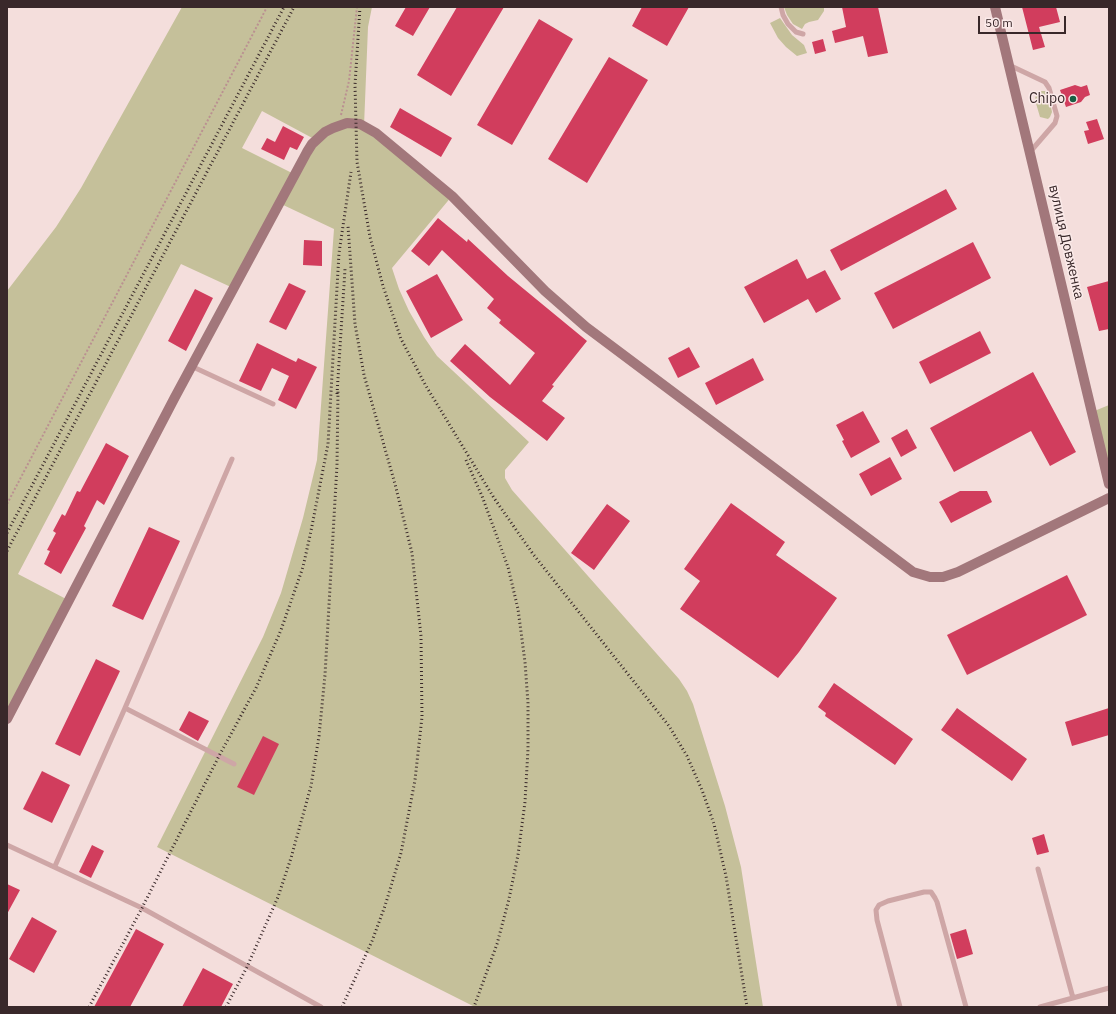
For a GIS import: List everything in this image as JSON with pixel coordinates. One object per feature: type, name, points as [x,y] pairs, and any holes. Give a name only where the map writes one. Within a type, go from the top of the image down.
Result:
[{"type":"street","name":"вулиця Довженка","points":[[995,7],[1109,484]]},
{"type":"street","points":[[7,719],[191,366],[306,152],[320,136],[338,126],[353,123],[360,124],[381,136],[452,196],[545,291],[586,327],[913,572],[930,577],[943,577],[951,574],[1109,498]]},
{"type":"lane","points":[[781,7],[788,24],[796,32],[803,34]]},
{"type":"lane","points":[[1009,64],[1045,82],[1049,88],[1057,116],[1055,123],[1030,152]]},
{"type":"lane","points":[[191,366],[273,404]]},
{"type":"lane","points":[[55,866],[232,459]]},
{"type":"lane","points":[[125,708],[234,764]]},
{"type":"lane","points":[[7,845],[55,866],[142,908],[321,1007]]},
{"type":"lane","points":[[1038,869],[1074,998]]},
{"type":"lane","points":[[900,1007],[877,920],[876,910],[882,903],[924,892],[931,892],[937,902],[966,1007]]},
{"type":"lane","points":[[1040,1007],[1109,988]]},
{"type":"path","points":[[7,504],[267,7]]},
{"type":"path","points":[[338,126],[349,81],[357,7]]},
{"type":"shaded area","points":[[182,7],[372,7],[368,27],[364,126],[452,196],[392,268],[399,289],[409,311],[437,356],[529,442],[505,470],[505,478],[512,490],[679,679],[687,691],[693,704],[725,806],[741,867],[763,1007],[475,1007],[157,847],[263,637],[281,593],[303,518],[317,460],[334,229],[279,203],[233,288],[181,264],[18,574],[70,601],[7,718],[7,291],[56,227],[81,188]],"holes":[[[262,111],[316,140],[294,174],[242,148]]]},
{"type":"shaded area","points":[[784,7],[824,7],[824,11],[818,20],[805,24],[802,29],[793,24]]},
{"type":"shaded area","points":[[780,18],[792,35],[804,45],[807,53],[797,56],[778,38],[770,23]]},
{"type":"shaded area","points":[[1045,91],[1048,94],[1052,112],[1048,119],[1040,117],[1035,100],[1036,93]]},
{"type":"shaded area","points":[[1109,405],[1109,484],[1092,412]]},
{"type":"building","points":[[406,7],[430,7],[413,36],[395,26]]},
{"type":"building","points":[[457,7],[504,7],[451,96],[417,75]]},
{"type":"building","points":[[642,7],[689,7],[667,46],[632,26]]},
{"type":"building","points":[[842,7],[878,7],[888,53],[868,57],[863,36],[835,43],[832,31],[846,27]]},
{"type":"building","points":[[1022,7],[1056,7],[1060,22],[1039,27],[1045,47],[1033,50]]},
{"type":"building","points":[[539,19],[573,39],[512,145],[477,125]]},
{"type":"building","points":[[823,39],[826,51],[815,54],[812,42]]},
{"type":"building","points":[[609,57],[648,80],[587,183],[548,159]]},
{"type":"building","points":[[1075,85],[1081,87],[1087,85],[1090,95],[1085,97],[1081,102],[1066,107],[1060,90]]},
{"type":"building","points":[[400,108],[452,138],[441,157],[390,127]]},
{"type":"building","points":[[1097,119],[1104,139],[1088,144],[1084,131],[1089,130],[1086,122]]},
{"type":"building","points":[[283,126],[304,137],[297,150],[290,147],[284,160],[261,149],[267,138],[275,142]]},
{"type":"building","points":[[946,189],[957,209],[841,271],[830,250]]},
{"type":"building","points":[[438,218],[467,242],[468,239],[508,276],[587,341],[552,385],[554,386],[542,401],[565,418],[547,441],[490,397],[450,361],[465,344],[510,385],[535,353],[499,323],[501,320],[487,308],[494,299],[442,250],[429,266],[411,251]]},
{"type":"building","points":[[304,240],[322,241],[322,266],[303,265]]},
{"type":"building","points":[[973,242],[991,278],[893,329],[874,293]]},
{"type":"building","points":[[797,259],[807,279],[825,270],[841,299],[816,313],[808,299],[764,323],[744,287]]},
{"type":"building","points":[[437,274],[463,320],[431,338],[406,291]]},
{"type":"building","points":[[1109,281],[1109,329],[1099,331],[1087,287]]},
{"type":"building","points":[[289,283],[306,291],[286,330],[269,322]]},
{"type":"building","points":[[195,289],[213,298],[186,351],[168,341]]},
{"type":"building","points":[[980,331],[991,353],[930,384],[919,362]]},
{"type":"building","points":[[257,343],[296,362],[298,358],[317,367],[296,409],[278,400],[289,376],[272,368],[261,391],[239,381]]},
{"type":"building","points":[[689,347],[700,367],[678,378],[668,358]]},
{"type":"building","points":[[753,358],[764,380],[716,405],[705,383]]},
{"type":"building","points":[[1033,372],[1076,452],[1050,466],[1031,431],[954,472],[930,428]]},
{"type":"building","points":[[863,411],[880,442],[851,458],[836,425]]},
{"type":"building","points":[[907,429],[917,448],[901,457],[891,438]]},
{"type":"building","points":[[106,443],[129,456],[104,505],[97,500],[84,526],[86,528],[61,574],[44,564],[50,551],[47,550],[56,533],[53,531],[62,514],[65,516],[77,491],[80,492]]},
{"type":"building","points":[[890,457],[902,479],[871,496],[859,474]]},
{"type":"building","points":[[960,491],[987,491],[992,502],[951,523],[939,502]]},
{"type":"building","points":[[731,503],[785,542],[776,555],[837,598],[799,652],[778,678],[680,609],[700,581],[684,569]]},
{"type":"building","points":[[607,504],[630,521],[594,570],[571,553]]},
{"type":"building","points":[[149,527],[180,541],[143,620],[112,606]]},
{"type":"building","points":[[1067,575],[1087,615],[967,675],[947,635]]},
{"type":"building","points":[[96,659],[120,671],[80,756],[55,744]]},
{"type":"building","points":[[834,683],[913,739],[895,765],[825,716],[826,713],[818,707]]},
{"type":"building","points":[[957,708],[1027,759],[1012,781],[941,730]]},
{"type":"building","points":[[1109,708],[1109,735],[1072,746],[1065,722]]},
{"type":"building","points":[[189,711],[209,721],[198,741],[179,730]]},
{"type":"building","points":[[263,736],[279,744],[254,795],[237,787]]},
{"type":"building","points":[[42,771],[70,785],[52,823],[23,809]]},
{"type":"building","points":[[1044,834],[1049,852],[1037,855],[1032,838]]},
{"type":"building","points":[[92,845],[104,851],[91,878],[79,872]]},
{"type":"building","points":[[7,884],[20,890],[7,914]]},
{"type":"building","points":[[32,917],[57,931],[34,973],[9,959]]},
{"type":"building","points":[[136,929],[164,944],[130,1007],[94,1007]]},
{"type":"building","points":[[966,929],[973,954],[957,959],[950,934]]},
{"type":"building","points":[[203,968],[233,984],[221,1007],[182,1007]]},
{"type":"railway","points":[[7,533],[284,7]]},
{"type":"railway","points":[[7,551],[294,7]]},
{"type":"railway","points":[[360,7],[355,85],[357,162],[370,237],[383,286],[401,339],[426,386],[494,498],[533,554],[669,726],[687,756],[702,790],[714,824],[726,876],[747,1007]]},
{"type":"railway","points":[[89,1007],[142,908],[219,756],[256,688],[281,630],[303,567],[328,444],[339,253],[351,172]]},
{"type":"railway","points":[[342,1007],[372,941],[385,906],[401,853],[415,780],[422,717],[421,636],[412,553],[395,484],[364,375],[355,324],[348,226]]},
{"type":"railway","points":[[337,394],[345,269]]},
{"type":"railway","points":[[226,1007],[247,967],[278,897],[291,858],[311,786],[319,736],[325,675],[337,465],[338,390]]},
{"type":"railway","points":[[466,460],[482,496],[508,567],[518,609],[525,662],[528,703],[528,749],[525,802],[518,855],[509,899],[497,944],[474,1007]]},
{"type":"place","name":"Chipo","points":[[1073,99]]}]
